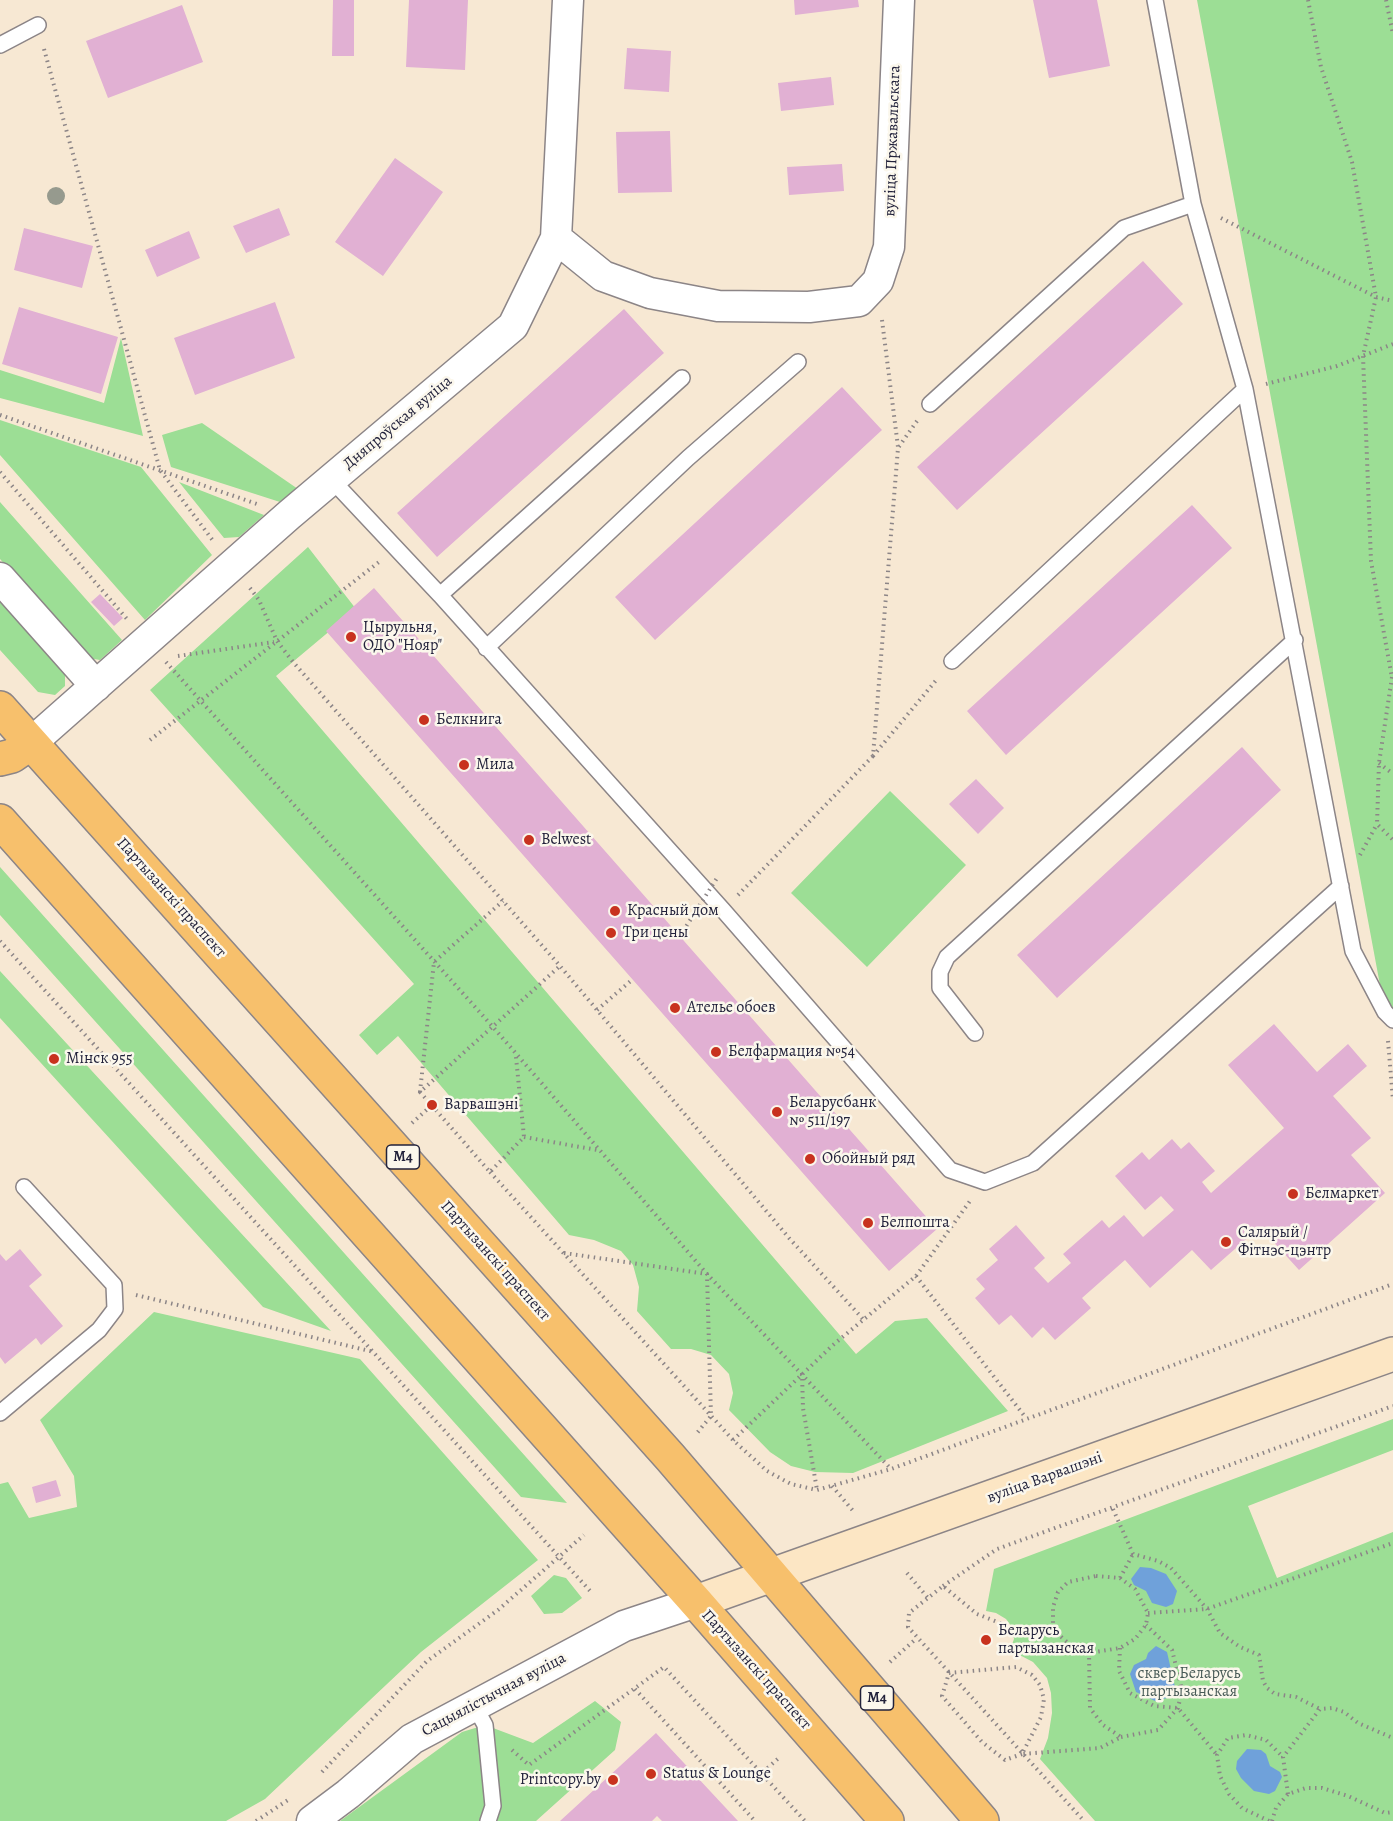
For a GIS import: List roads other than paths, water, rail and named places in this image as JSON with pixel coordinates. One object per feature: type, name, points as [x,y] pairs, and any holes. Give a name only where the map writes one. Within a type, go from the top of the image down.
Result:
[{"type":"main road","name":"Партызанскі праспект","points":[[0,708],[655,1440],[982,1821]]},
{"type":"main road","points":[[0,759],[12,756],[31,743]]},
{"type":"main road","name":"Партызанскі праспект","points":[[0,821],[696,1602],[887,1821]]},
{"type":"main road","name":"вуліца Варвашэні","points":[[696,1602],[1393,1354]]},
{"type":"street","name":"Дняпроўская вуліца","points":[[31,743],[233,567],[289,515],[513,326],[556,238],[568,0]]},
{"type":"street","name":"вуліца Пржавальскага","points":[[556,238],[603,276],[650,293],[718,306],[809,307],[859,301],[878,281],[889,247],[899,0]]},
{"type":"street","points":[[0,578],[96,686]]},
{"type":"street","name":"Сацыялістычная вуліца","points":[[312,1821],[348,1794],[412,1739],[624,1626],[696,1602]]},
{"type":"lane","points":[[1155,0],[1193,204],[1245,389],[1353,951],[1389,1016]]},
{"type":"lane","points":[[0,45],[38,26]]},
{"type":"lane","points":[[930,404],[1124,228],[1193,204]]},
{"type":"lane","points":[[486,648],[688,458],[798,362]]},
{"type":"lane","points":[[440,595],[682,378]]},
{"type":"lane","points":[[952,661],[1245,389]]},
{"type":"lane","points":[[331,479],[440,595],[723,910],[950,1170],[985,1182],[1033,1162],[1341,886]]},
{"type":"lane","points":[[975,1033],[940,988],[940,972],[948,957],[1294,640]]},
{"type":"lane","points":[[0,1413],[99,1330],[115,1309],[114,1285],[90,1255],[24,1187]]},
{"type":"lane","points":[[474,1705],[485,1725],[493,1806],[488,1821]]},
{"type":"water","points":[[1140,1567],[1151,1568],[1166,1574],[1177,1591],[1173,1604],[1166,1607],[1152,1603],[1146,1591],[1134,1585],[1131,1579]]},
{"type":"water","points":[[1156,1646],[1167,1652],[1175,1687],[1171,1697],[1155,1701],[1136,1692],[1130,1674],[1134,1665],[1146,1659],[1148,1653]]},
{"type":"water","points":[[1247,1749],[1261,1750],[1266,1754],[1270,1766],[1280,1772],[1282,1777],[1275,1791],[1269,1794],[1254,1791],[1241,1778],[1236,1769],[1237,1761]]},
{"type":"place","name":"Цырульня, ОДО \"Нояр\"","points":[[351,637]]},
{"type":"place","name":"Белкнига","points":[[424,720]]},
{"type":"place","name":"Мила","points":[[464,765]]},
{"type":"place","name":"Belwest","points":[[529,840]]},
{"type":"place","name":"Красный дом","points":[[615,911]]},
{"type":"place","name":"Три цены","points":[[611,933]]},
{"type":"place","name":"Ателье обоев","points":[[675,1008]]},
{"type":"place","name":"Белфармация №54","points":[[716,1052]]},
{"type":"place","name":"Мінск 955","points":[[54,1059]]},
{"type":"place","name":"Варвашэні","points":[[432,1105]]},
{"type":"place","name":"Беларусбанк № 511/197","points":[[777,1112]]},
{"type":"place","name":"Обойный ряд","points":[[810,1159]]},
{"type":"place","name":"Белмаркет","points":[[1293,1194]]},
{"type":"place","name":"Белпошта","points":[[868,1223]]},
{"type":"place","name":"Салярый / Фітнэс-цэнтр","points":[[1226,1242]]},
{"type":"place","name":"Беларусь партызанская","points":[[986,1640]]},
{"type":"place","name":"Status & Lounge","points":[[651,1774]]},
{"type":"place","name":"Printcopy.by","points":[[613,1780]]},
{"type":"park label","name":"сквер Беларусь партызанская","points":[[1189,1683]]}]
